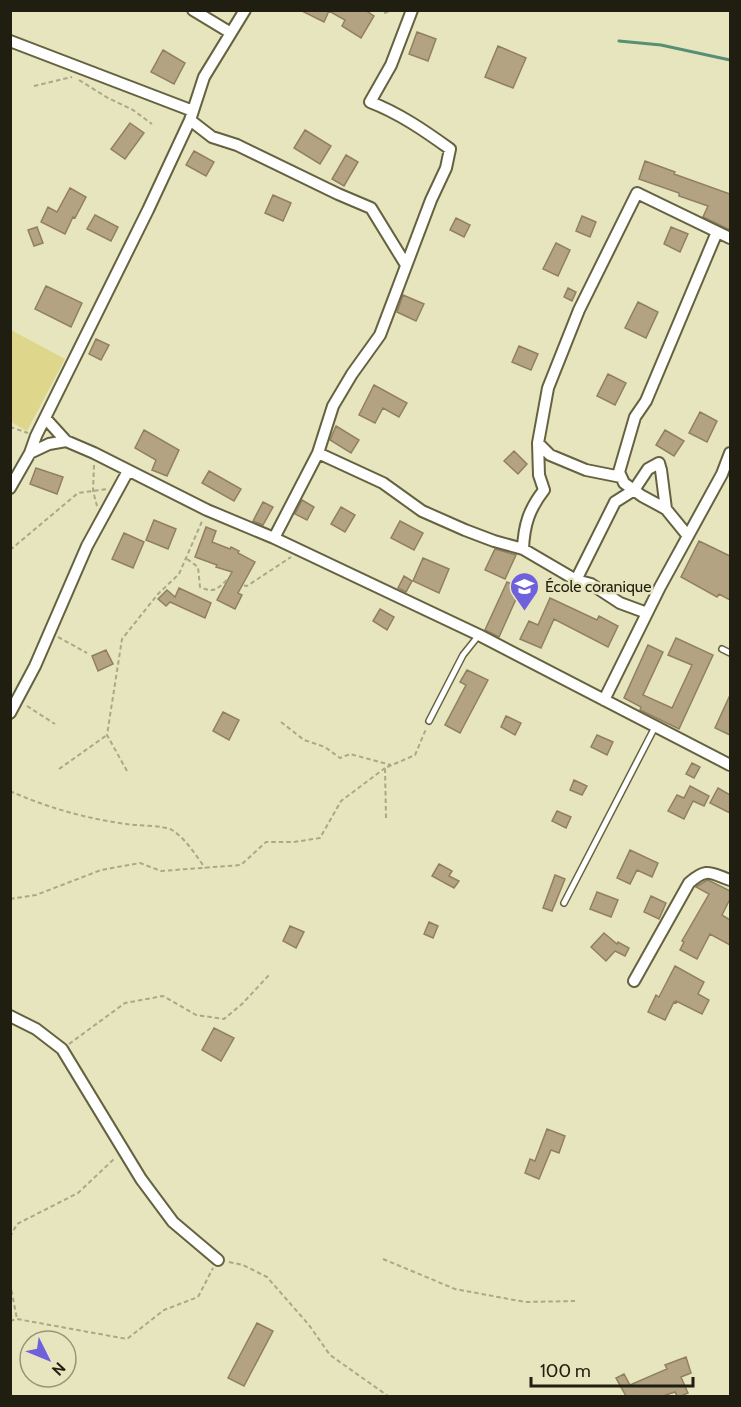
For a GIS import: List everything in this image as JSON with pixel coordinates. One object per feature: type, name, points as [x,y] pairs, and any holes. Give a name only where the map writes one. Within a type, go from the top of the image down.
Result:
[{"type":"street","points":[[193,10],[231,33]]},
{"type":"street","points":[[10,488],[30,453],[36,436],[148,210],[191,116],[204,77],[245,10]]},
{"type":"street","points":[[274,538],[318,453],[333,406],[352,374],[380,335],[431,200],[446,168],[450,149],[388,109],[370,102],[391,65],[412,10]]},
{"type":"street","points":[[10,41],[191,116],[212,136],[237,145],[371,208],[406,265]]},
{"type":"street","points":[[523,549],[524,531],[534,502],[544,490],[539,475],[538,443],[548,388],[579,310],[637,193],[730,238]]},
{"type":"street","points":[[688,536],[666,509],[624,483],[619,472],[636,417],[646,401],[717,232]]},
{"type":"street","points":[[46,419],[66,441],[207,510],[274,538],[478,635],[730,765]]},
{"type":"street","points":[[30,453],[49,444],[66,441]]},
{"type":"street","points":[[538,443],[550,455],[586,470],[621,477]]},
{"type":"street","points":[[318,453],[383,483],[422,511],[484,537],[523,549],[576,580],[591,584],[620,603],[647,613]]},
{"type":"street","points":[[604,700],[647,613],[722,474],[730,453]]},
{"type":"street","points":[[576,580],[615,502],[634,490],[648,469],[659,463],[666,509]]},
{"type":"street","points":[[10,713],[35,666],[87,546],[128,471]]},
{"type":"street","points":[[634,981],[689,883],[699,874],[708,872],[730,880]]},
{"type":"street","points":[[10,1016],[36,1029],[62,1049],[141,1179],[173,1222],[218,1260]]},
{"type":"lane","points":[[429,721],[462,655],[478,635]]},
{"type":"lane","points":[[722,649],[730,653]]},
{"type":"lane","points":[[564,903],[655,727]]},
{"type":"path","points":[[384,14],[395,10]]},
{"type":"path","points":[[34,86],[74,76],[108,98],[134,110],[152,124]]},
{"type":"path","points":[[10,427],[36,436]]},
{"type":"path","points":[[94,453],[93,491],[101,521]]},
{"type":"path","points":[[10,550],[78,493],[119,487]]},
{"type":"path","points":[[127,771],[107,735],[122,639],[158,594],[178,574],[207,510]]},
{"type":"path","points":[[186,559],[198,567],[200,587],[209,591],[216,590],[227,580],[247,586],[301,551]]},
{"type":"path","points":[[50,633],[87,653]]},
{"type":"path","points":[[18,700],[55,724]]},
{"type":"path","points":[[10,899],[36,895],[101,870],[140,863],[161,871],[241,865],[266,842],[294,842],[320,838],[342,801],[385,768],[415,755],[429,721]]},
{"type":"path","points":[[281,722],[304,740],[325,747],[340,758],[350,754],[391,765]]},
{"type":"path","points":[[59,769],[107,735]]},
{"type":"path","points":[[385,768],[386,818]]},
{"type":"path","points":[[10,790],[30,800],[86,816],[125,824],[169,828],[187,842],[205,868]]},
{"type":"path","points":[[62,1049],[125,1002],[163,996],[196,1015],[224,1019],[242,1004],[270,974]]},
{"type":"path","points":[[10,1237],[17,1224],[78,1193],[124,1150]]},
{"type":"path","points":[[383,1259],[455,1289],[525,1302],[574,1301]]},
{"type":"path","points":[[10,1321],[17,1319],[127,1339],[164,1310],[198,1297],[218,1260],[243,1265],[267,1278],[309,1325],[330,1355],[388,1396]]},
{"type":"path","points":[[10,1283],[17,1319]]},
{"type":"shaded area","points":[[11,330],[65,359],[27,431],[11,422]]},
{"type":"building","points":[[300,10],[365,10],[374,16],[361,38],[342,26],[345,20],[329,11],[324,22]]},
{"type":"building","points":[[417,32],[436,39],[428,61],[409,54]]},
{"type":"building","points":[[498,46],[526,58],[513,88],[485,77]]},
{"type":"building","points":[[163,50],[185,63],[174,84],[151,72]]},
{"type":"building","points":[[130,123],[144,133],[125,159],[111,149]]},
{"type":"building","points":[[305,130],[331,146],[320,164],[294,148]]},
{"type":"building","points":[[194,151],[214,162],[206,176],[186,165]]},
{"type":"building","points":[[346,155],[358,162],[344,186],[332,179]]},
{"type":"building","points":[[645,161],[730,194],[730,230],[703,217],[708,206],[639,179]]},
{"type":"building","points":[[70,188],[86,197],[65,234],[41,222],[48,207],[57,212]]},
{"type":"building","points":[[273,195],[291,203],[283,221],[265,213]]},
{"type":"building","points":[[95,215],[118,227],[111,241],[87,229]]},
{"type":"building","points":[[582,216],[596,222],[590,237],[576,231]]},
{"type":"building","points":[[456,218],[470,225],[464,237],[450,230]]},
{"type":"building","points":[[37,227],[43,243],[34,246],[28,230]]},
{"type":"building","points":[[671,227],[688,234],[680,252],[664,244]]},
{"type":"building","points":[[556,243],[570,250],[558,276],[543,269]]},
{"type":"building","points":[[46,286],[82,303],[71,327],[35,309]]},
{"type":"building","points":[[568,288],[576,292],[572,301],[564,297]]},
{"type":"building","points":[[403,295],[424,304],[416,321],[397,312]]},
{"type":"building","points":[[638,302],[658,312],[646,338],[625,328]]},
{"type":"building","points":[[96,339],[109,345],[101,360],[89,354]]},
{"type":"building","points":[[519,346],[538,354],[531,370],[512,362]]},
{"type":"building","points":[[608,374],[626,383],[615,405],[597,396]]},
{"type":"building","points":[[374,385],[407,403],[399,417],[383,408],[375,423],[359,415]]},
{"type":"building","points":[[700,412],[717,421],[707,442],[689,433]]},
{"type":"building","points":[[336,426],[359,440],[351,453],[330,440]]},
{"type":"building","points":[[144,430],[179,450],[167,476],[152,470],[156,460],[135,448]]},
{"type":"building","points":[[665,430],[684,441],[674,456],[656,445]]},
{"type":"building","points":[[514,451],[527,464],[518,474],[504,461]]},
{"type":"building","points":[[36,468],[63,477],[57,494],[30,484]]},
{"type":"building","points":[[209,471],[241,489],[234,501],[202,483]]},
{"type":"building","points":[[302,500],[314,507],[307,520],[295,514]]},
{"type":"building","points":[[263,502],[273,507],[263,525],[253,521]]},
{"type":"building","points":[[341,507],[355,515],[345,532],[331,524]]},
{"type":"building","points":[[154,520],[176,529],[168,549],[146,540]]},
{"type":"building","points":[[400,521],[423,533],[414,550],[391,538]]},
{"type":"building","points":[[206,527],[216,531],[212,542],[230,549],[231,547],[255,562],[238,593],[242,595],[235,609],[217,600],[232,572],[195,557]]},
{"type":"building","points":[[124,533],[144,542],[133,568],[112,559]]},
{"type":"building","points":[[699,541],[730,556],[730,600],[719,594],[717,597],[681,577]]},
{"type":"building","points":[[495,549],[516,555],[505,579],[485,570]]},
{"type":"building","points":[[423,558],[449,569],[439,593],[413,581]]},
{"type":"building","points":[[404,576],[412,581],[406,592],[398,588]]},
{"type":"building","points":[[507,582],[521,588],[499,637],[485,630]]},
{"type":"building","points":[[179,588],[211,603],[205,618],[170,602],[166,606],[158,599],[167,590],[175,597]]},
{"type":"building","points":[[550,598],[597,620],[599,616],[618,626],[608,647],[554,619],[541,648],[520,639],[529,621],[538,625]]},
{"type":"building","points":[[380,609],[394,617],[387,630],[373,621]]},
{"type":"building","points":[[676,638],[713,655],[679,729],[640,710],[641,707],[624,698],[648,645],[663,652],[643,695],[672,708],[692,665],[668,655]]},
{"type":"building","points":[[106,650],[113,664],[98,671],[92,656]]},
{"type":"building","points":[[467,670],[488,680],[460,733],[445,725],[466,685],[460,682]]},
{"type":"building","points":[[730,695],[730,735],[715,728]]},
{"type":"building","points":[[223,712],[239,720],[229,740],[213,731]]},
{"type":"building","points":[[506,716],[521,723],[515,735],[501,727]]},
{"type":"building","points":[[597,735],[613,742],[607,755],[591,747]]},
{"type":"building","points":[[692,763],[700,767],[694,778],[686,774]]},
{"type":"building","points":[[574,780],[587,786],[582,795],[570,790]]},
{"type":"building","points":[[690,786],[709,796],[704,806],[693,801],[684,819],[668,811],[677,795],[684,798]]},
{"type":"building","points":[[718,788],[730,795],[730,813],[710,803]]},
{"type":"building","points":[[557,811],[571,817],[566,828],[552,821]]},
{"type":"building","points":[[630,850],[658,863],[652,877],[637,870],[630,884],[617,878]]},
{"type":"building","points":[[439,864],[452,871],[449,876],[459,881],[454,888],[432,876]]},
{"type":"building","points":[[555,875],[565,879],[552,911],[543,908]]},
{"type":"building","points":[[708,880],[730,891],[730,899],[722,915],[730,920],[730,945],[710,934],[697,959],[680,950],[684,942],[682,941],[709,894],[696,887]]},
{"type":"building","points":[[597,892],[618,900],[611,917],[590,909]]},
{"type":"building","points":[[651,896],[666,903],[659,919],[644,912]]},
{"type":"building","points":[[429,922],[438,926],[433,938],[424,934]]},
{"type":"building","points":[[290,926],[304,932],[296,948],[283,941]]},
{"type":"building","points":[[604,933],[617,944],[618,942],[629,948],[625,956],[615,951],[606,961],[591,947]]},
{"type":"building","points":[[675,966],[704,982],[698,994],[709,1000],[702,1014],[676,1001],[665,1020],[648,1012],[656,995],[659,997]]},
{"type":"building","points":[[214,1028],[234,1038],[221,1061],[202,1050]]},
{"type":"building","points":[[547,1129],[565,1136],[559,1153],[551,1150],[539,1179],[525,1173],[530,1159],[535,1161]]},
{"type":"building","points":[[257,1323],[273,1331],[244,1386],[228,1378]]},
{"type":"building","points":[[686,1357],[691,1373],[681,1377],[688,1393],[681,1396],[677,1396],[675,1392],[663,1396],[626,1396],[616,1378],[624,1374],[630,1385],[667,1369],[665,1365]]},
{"type":"waterway","points":[[619,41],[661,45],[730,60]]},
{"type":"place","name":"École coranique","points":[[524,612]]}]
